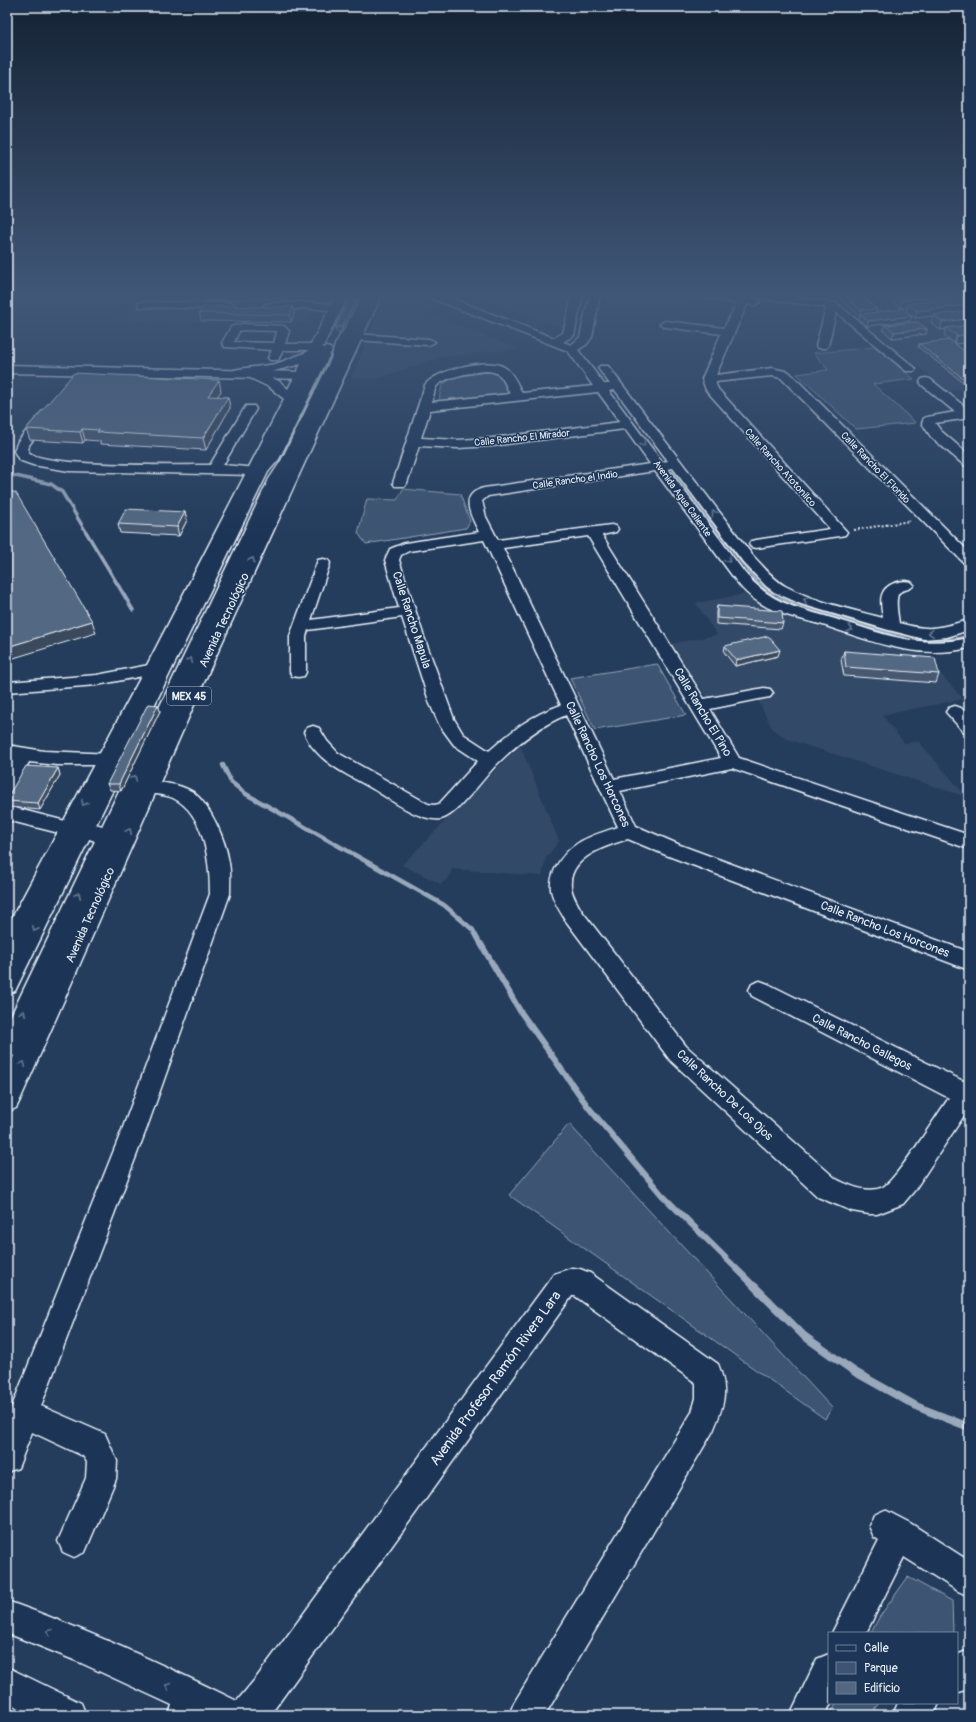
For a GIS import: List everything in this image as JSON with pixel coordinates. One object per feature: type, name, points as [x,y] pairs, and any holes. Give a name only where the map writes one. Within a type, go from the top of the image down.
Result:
[{"type":"main road","points":[[246,374],[274,384],[291,398]]},
{"type":"main road","name":"Avenida Tecnológico","points":[[7,949],[77,830],[108,759],[154,670],[276,466],[333,374]]},
{"type":"main road","name":"Avenida Tecnológico","points":[[7,1100],[149,787],[276,466],[291,398],[302,376]]},
{"type":"main road","points":[[77,830],[96,832],[106,836],[116,857]]},
{"type":"street","points":[[255,374],[302,376]]},
{"type":"street","points":[[7,1048],[276,466],[316,374]]},
{"type":"street","points":[[7,985],[77,830],[276,466],[328,374]]},
{"type":"street","points":[[400,483],[431,385],[436,380],[451,374]]},
{"type":"street","points":[[504,374],[518,398]]},
{"type":"street","name":"Avenida Agua Caliente","points":[[594,374],[602,388],[629,425],[739,575],[751,589],[771,603],[877,637],[914,646],[946,648],[969,643]]},
{"type":"street","name":"Avenida Agua Caliente","points":[[606,374],[618,386],[748,558],[771,583],[779,589],[806,601],[909,631],[934,634],[947,632],[969,625]]},
{"type":"street","points":[[708,379],[710,374]]},
{"type":"street","name":"Calle Rancho El Florido","points":[[708,379],[750,374]]},
{"type":"street","name":"Calle Rancho El Florido","points":[[784,374],[793,382],[969,560]]},
{"type":"street","name":"Calle Rancho Atotonilco","points":[[708,379],[712,390],[840,532]]},
{"type":"street","points":[[73,382],[85,380],[108,380]]},
{"type":"street","points":[[926,382],[967,414]]},
{"type":"street","points":[[424,407],[618,386]]},
{"type":"street","points":[[56,403],[22,444],[21,451],[24,457],[33,462],[69,467],[214,469],[276,466]]},
{"type":"street","points":[[214,469],[250,409]]},
{"type":"street","points":[[967,414],[931,420],[928,423],[936,434],[969,462]]},
{"type":"street","name":"Calle Rancho El Mirador","points":[[414,442],[458,444],[492,442],[629,425]]},
{"type":"street","name":"Calle Rancho el Indio","points":[[476,498],[484,492],[676,464]]},
{"type":"street","name":"Calle Rancho Los Horcones","points":[[476,498],[475,504],[491,540],[629,831],[674,850],[969,961]]},
{"type":"street","name":"Calle Rancho Mapula","points":[[490,760],[465,745],[450,730],[407,612],[392,560],[395,552],[405,547],[593,532],[611,529]]},
{"type":"street","name":"Calle Rancho El Pino","points":[[593,532],[733,762],[969,842]]},
{"type":"street","points":[[756,544],[840,532]]},
{"type":"street","points":[[298,672],[298,645],[302,626],[323,563]]},
{"type":"street","points":[[891,626],[889,596],[894,589],[906,585]]},
{"type":"street","points":[[302,626],[407,612]]},
{"type":"street","points":[[7,687],[97,680],[154,670]]},
{"type":"street","points":[[699,706],[764,693]]},
{"type":"street","points":[[313,732],[320,745],[332,757],[422,809],[441,812],[452,804],[490,760],[535,722],[571,707]]},
{"type":"street","points":[[955,712],[969,727]]},
{"type":"street","points":[[7,786],[15,753],[64,759],[108,759]]},
{"type":"street","points":[[609,787],[733,762]]},
{"type":"street","points":[[7,1457],[134,1130],[220,894],[219,863],[212,840],[201,814],[193,804],[180,793],[149,787]]},
{"type":"street","points":[[7,813],[77,830]]},
{"type":"street","name":"Calle Rancho De Los Ojos","points":[[629,831],[589,844],[572,858],[562,874],[561,887],[564,898],[573,915],[678,1053],[827,1188],[849,1199],[874,1203],[894,1195],[905,1183],[967,1092]]},
{"type":"street","name":"Calle Rancho Gallegos","points":[[760,990],[967,1092]]},
{"type":"street","name":"Avenida Profesor Ramón Rivera Lara","points":[[248,1715],[274,1682],[564,1284],[570,1281],[580,1283],[708,1374],[712,1386],[710,1402],[703,1421],[526,1715]]},
{"type":"street","points":[[24,1413],[94,1446],[102,1461],[101,1479],[74,1541]]},
{"type":"street","points":[[849,1632],[892,1530],[969,1580]]},
{"type":"street","points":[[7,1617],[48,1631],[189,1706],[228,1715]]},
{"type":"street","points":[[958,1675],[969,1667]]},
{"type":"street","points":[[807,1715],[828,1674]]},
{"type":"street","points":[[7,1684],[57,1712]]},
{"type":"street","points":[[910,1715],[921,1704]]},
{"type":"path","points":[[840,532],[926,518]]},
{"type":"shaded area","points":[[353,374],[389,374],[375,379],[351,378]]},
{"type":"shaded area","points":[[928,374],[969,374],[969,389],[948,391]]},
{"type":"shaded area","points":[[744,594],[770,609],[793,619],[894,648],[923,654],[963,699],[882,715],[904,743],[919,742],[967,797],[787,739],[772,728],[758,700],[715,709],[670,644],[717,635],[696,603]]},
{"type":"shaded area","points":[[520,745],[559,841],[546,858],[542,876],[452,869],[449,878],[441,884],[402,865]]},
{"type":"green space","points":[[471,374],[502,374],[516,395],[438,404],[442,385],[454,377]]},
{"type":"green space","points":[[797,374],[908,374],[914,379],[873,384],[916,423],[856,429]]},
{"type":"green space","points":[[403,489],[460,494],[470,521],[466,528],[366,544],[358,533],[367,499],[397,500]]},
{"type":"green space","points":[[657,664],[686,715],[595,730],[570,678]]},
{"type":"green space","points":[[569,1124],[832,1408],[825,1419],[509,1195]]},
{"type":"green space","points":[[908,1577],[952,1601],[953,1632],[872,1632],[880,1616]]},
{"type":"green space","points":[[836,1704],[878,1704],[873,1715],[830,1715]]},
{"type":"building","points":[[73,374],[219,380],[208,396],[228,397],[203,438],[97,432],[99,430],[82,429],[80,432],[26,429]]},
{"type":"building","points":[[958,374],[969,374],[969,383]]},
{"type":"building","points":[[7,490],[16,493],[92,621],[7,647]]},
{"type":"building","points":[[126,509],[185,512],[177,527],[118,524]]},
{"type":"building","points":[[717,606],[782,611],[783,623],[717,618]]},
{"type":"building","points":[[768,636],[780,650],[736,660],[725,646]]},
{"type":"building","points":[[844,651],[935,658],[939,674],[846,667]]},
{"type":"building","points":[[148,704],[158,705],[119,784],[107,784]]},
{"type":"building","points":[[26,766],[58,768],[38,803],[7,801],[7,798]]},
{"type":"waterway","points":[[673,472],[756,581],[775,597],[882,631],[929,639],[956,639],[969,636]]},
{"type":"waterway","points":[[7,474],[51,484],[62,492],[133,610]]},
{"type":"waterway","points":[[223,765],[231,782],[246,794],[444,905],[473,930],[481,945]]},
{"type":"waterway","points":[[481,944],[520,1011],[589,1108],[662,1195],[755,1287]]},
{"type":"waterway","points":[[755,1287],[804,1336],[855,1372],[918,1407],[969,1427]]}]
